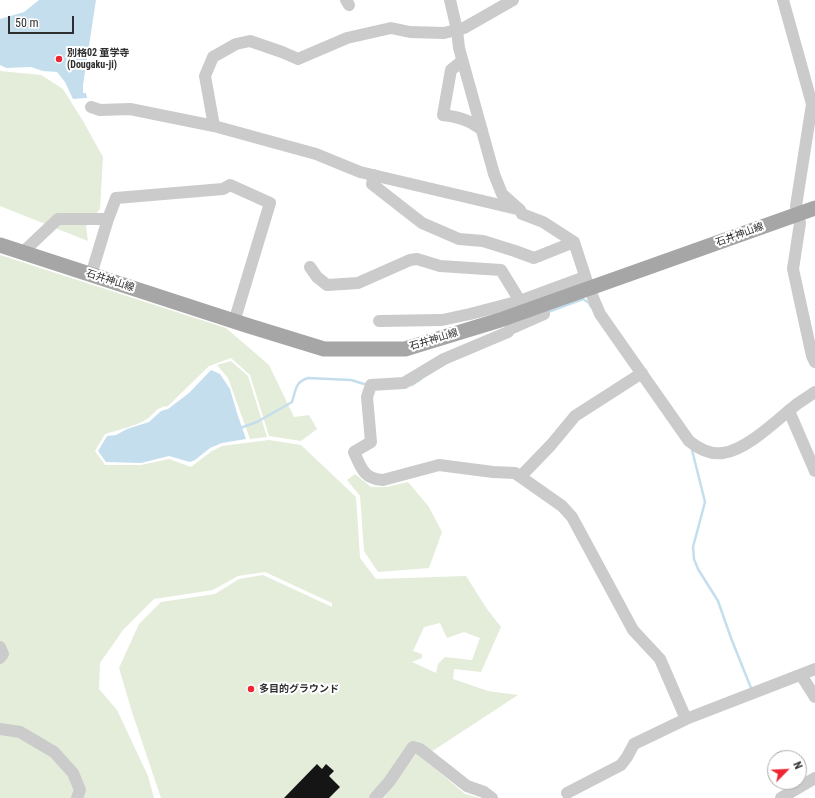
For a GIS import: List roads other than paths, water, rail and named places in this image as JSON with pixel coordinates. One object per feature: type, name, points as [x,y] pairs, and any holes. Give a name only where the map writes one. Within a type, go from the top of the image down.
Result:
[{"type":"main road","name":"石井神山線","points":[[0,245],[234,322],[324,349],[405,349],[541,306],[587,283],[815,208]]},
{"type":"street","points":[[450,0],[462,61],[494,174],[502,194],[520,210],[522,214],[543,222],[574,242],[587,283],[600,314],[640,375],[689,441],[697,448],[705,452],[723,453],[736,449],[757,437],[815,392]]},
{"type":"street","points":[[214,126],[205,76],[213,57],[236,44],[250,41],[298,59],[347,38],[391,28],[410,32],[444,33],[457,30],[464,28],[513,0]]},
{"type":"street","points":[[783,0],[813,104],[796,206],[800,223],[793,269],[812,356],[815,362]]},
{"type":"street","points":[[462,61],[451,70],[443,115],[460,118],[474,123],[482,130]]},
{"type":"street","points":[[91,107],[100,110],[130,109],[214,126],[316,154],[360,172],[520,210]]},
{"type":"street","points":[[374,175],[372,184],[422,223],[459,239],[483,242],[534,258],[574,242]]},
{"type":"street","points":[[91,275],[116,198],[223,189],[230,185],[270,203],[234,322]]},
{"type":"street","points":[[22,252],[58,219],[108,219]]},
{"type":"street","points":[[310,267],[316,277],[327,285],[358,283],[410,260],[417,259],[440,266],[501,270],[520,301]]},
{"type":"street","points":[[379,321],[442,320],[587,283]]},
{"type":"street","points":[[541,306],[544,314],[510,329],[508,332],[444,359],[408,381],[397,384],[371,385],[367,397],[371,442],[354,452],[368,476],[374,480],[384,480],[438,465],[493,472],[509,472],[521,476],[562,506],[572,517],[633,630],[660,659],[686,719]]},
{"type":"street","points":[[521,476],[552,445],[575,416],[640,375]]},
{"type":"street","points":[[789,411],[815,471]]},
{"type":"street","points":[[769,427],[788,425],[797,428]]},
{"type":"street","points":[[0,646],[2,654],[0,658]]},
{"type":"street","points":[[567,793],[621,765],[634,744],[686,719],[801,675],[815,668]]},
{"type":"street","points":[[801,675],[815,696]]},
{"type":"street","points":[[0,729],[20,732],[54,752],[72,773],[80,790],[77,798]]},
{"type":"street","points":[[375,798],[414,747],[420,749],[467,786],[484,792],[492,798]]},
{"type":"street","points":[[796,796],[815,778]]},
{"type":"street","points":[[781,798],[796,796],[815,788]]},
{"type":"water","points":[[39,0],[96,0],[83,85],[83,93],[86,93],[87,98],[73,99],[65,82],[57,72],[43,71],[31,67],[6,68],[0,65],[0,19],[24,12]]},
{"type":"water","points":[[211,370],[220,374],[230,389],[246,439],[222,443],[210,448],[195,460],[190,462],[169,456],[141,463],[106,462],[98,451],[107,436],[116,435],[127,429],[149,422],[161,411],[168,409],[189,393]]},
{"type":"waterway","points":[[548,312],[583,299],[589,303],[591,307]]},
{"type":"waterway","points":[[240,428],[257,422],[292,402],[298,384],[308,378],[351,380],[364,384]]},
{"type":"waterway","points":[[412,385],[421,379]]},
{"type":"waterway","points":[[692,450],[705,502],[693,547],[694,559],[698,569],[718,601],[751,688]]},
{"type":"place","name":"別格02 童学寺 (Dougaku-ji)","points":[[59,59]]},
{"type":"place","name":"多目的グラウンド","points":[[251,689]]}]
